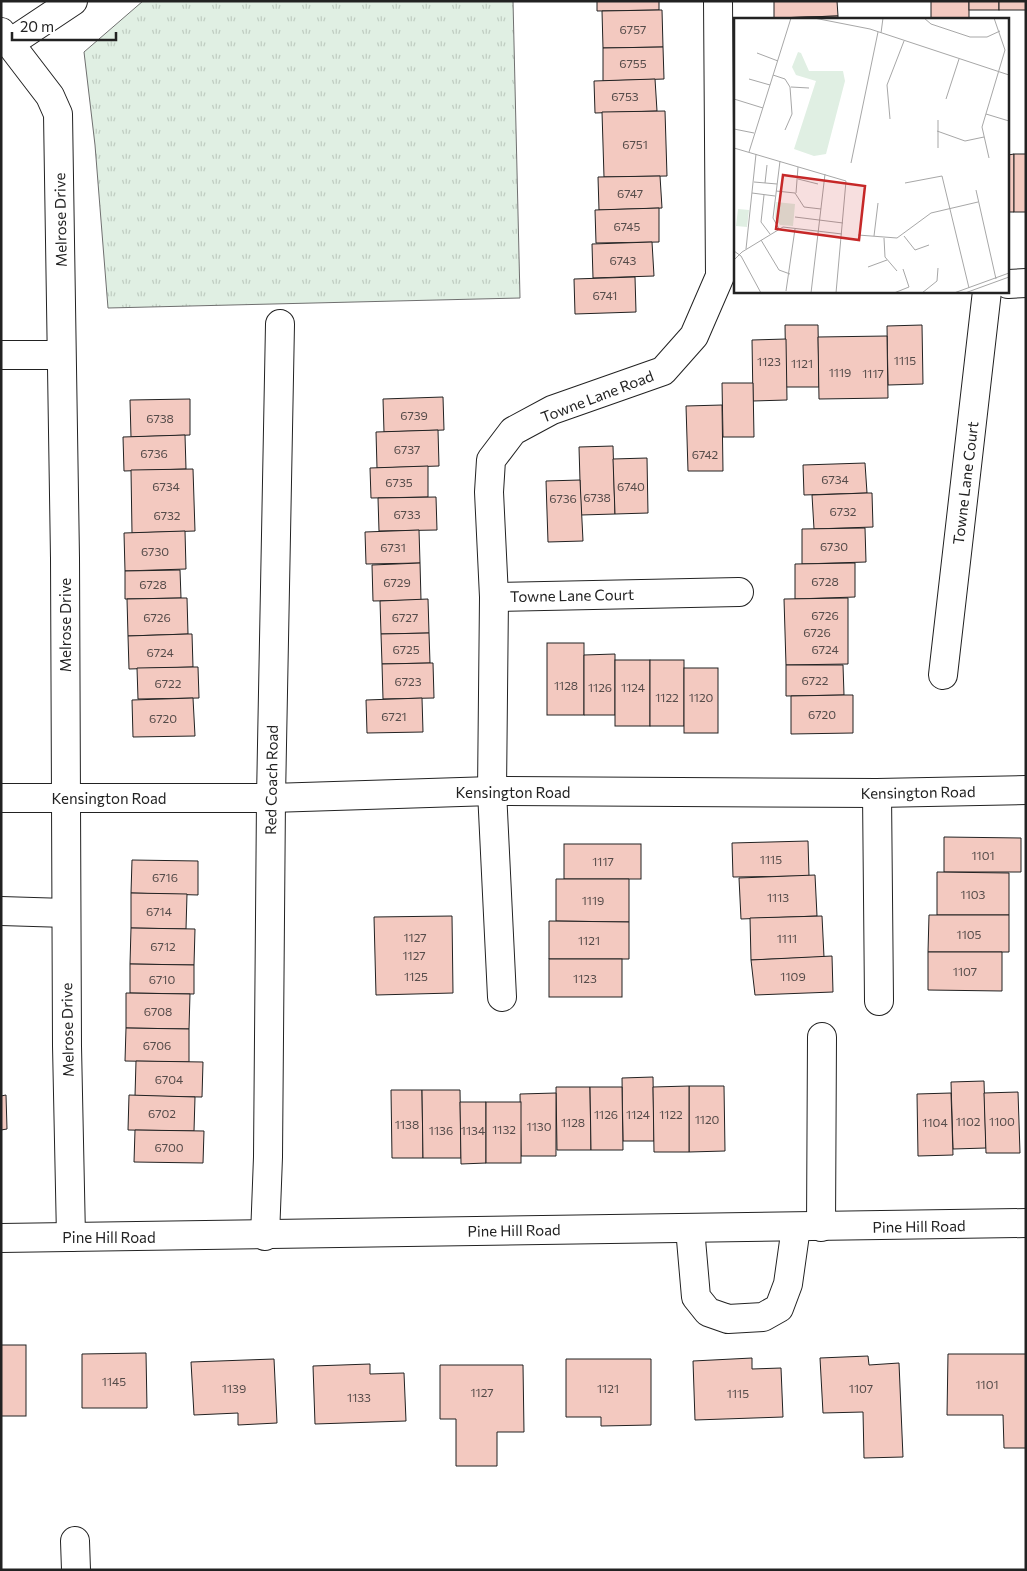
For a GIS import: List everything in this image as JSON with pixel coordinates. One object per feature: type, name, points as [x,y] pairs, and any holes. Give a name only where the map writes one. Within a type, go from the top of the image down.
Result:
[{"type":"street","points":[[6,38],[73,1]]},
{"type":"street","name":"Towne Lane Road","points":[[502,998],[492,791],[494,597],[490,492],[491,460],[513,431],[552,410],[663,371],[694,336],[728,276],[718,1]]},
{"type":"street","name":"Melrose Drive","points":[[6,38],[50,96],[58,114],[60,354],[65,558],[66,912],[71,1237]]},
{"type":"street","points":[[1010,284],[1026,283]]},
{"type":"street","name":"Towne Lane Court","points":[[943,675],[987,292]]},
{"type":"street","name":"Red Coach Road","points":[[265,1236],[268,1157],[271,798],[280,324]]},
{"type":"street","points":[[1,355],[60,354]]},
{"type":"street","name":"Towne Lane Court","points":[[494,597],[739,592]]},
{"type":"street","name":"Kensington Road","points":[[1,798],[271,798],[492,791],[877,793],[1026,790]]},
{"type":"street","points":[[877,793],[879,1001]]},
{"type":"street","points":[[1,911],[66,912]]},
{"type":"street","points":[[690,1228],[696,1297],[708,1312],[728,1319],[763,1317],[778,1308],[809,1227],[822,1037]]},
{"type":"street","name":"Pine Hill Road","points":[[1,1238],[265,1236],[1026,1223]]},
{"type":"street","points":[[76,1541],[76,1570]]},
{"type":"green space","points":[[143,1],[513,1],[520,298],[108,308],[95,145],[84,52]]},
{"type":"building","points":[[597,1],[659,1],[659,10],[597,11]]},
{"type":"building","points":[[774,1],[837,1],[838,16],[774,18]]},
{"type":"building","points":[[931,1],[969,1],[969,18],[931,18]]},
{"type":"building","points":[[969,1],[999,1],[999,10],[969,10]]},
{"type":"building","points":[[999,1],[1026,1],[1026,10],[999,10]]},
{"type":"building","points":[[662,10],[663,47],[603,48],[602,11]]},
{"type":"building","points":[[838,16],[838,18],[776,18]]},
{"type":"building","points":[[663,47],[664,79],[603,81],[603,48]]},
{"type":"building","points":[[655,79],[657,111],[595,113],[594,81]]},
{"type":"building","points":[[665,111],[667,176],[604,177],[602,112]]},
{"type":"building","points":[[1014,154],[1014,212],[1010,212],[1010,155]]},
{"type":"building","points":[[1014,154],[1026,154],[1026,212],[1014,212]]},
{"type":"building","points":[[660,176],[662,208],[599,210],[598,177]]},
{"type":"building","points":[[659,208],[659,242],[596,243],[595,210]]},
{"type":"building","points":[[652,242],[654,276],[593,278],[592,244]]},
{"type":"building","points":[[635,277],[636,312],[575,314],[574,279]]},
{"type":"building","points":[[785,325],[818,325],[819,387],[786,387]]},
{"type":"building","points":[[922,325],[923,384],[888,385],[887,326]]},
{"type":"building","points":[[887,336],[888,398],[819,399],[818,337]]},
{"type":"building","points":[[786,339],[787,400],[753,401],[752,340]]},
{"type":"building","points":[[722,383],[753,383],[754,437],[723,437]]},
{"type":"building","points":[[443,397],[444,430],[384,432],[383,399]]},
{"type":"building","points":[[190,399],[190,435],[131,437],[130,400]]},
{"type":"building","points":[[722,405],[723,471],[688,471],[686,406]]},
{"type":"building","points":[[438,430],[439,466],[377,468],[376,432]]},
{"type":"building","points":[[185,435],[186,469],[124,471],[123,437]]},
{"type":"building","points":[[613,446],[615,514],[581,515],[579,447]]},
{"type":"building","points":[[647,458],[648,513],[615,514],[613,459]]},
{"type":"building","points":[[865,463],[867,493],[804,495],[803,465]]},
{"type":"building","points":[[428,466],[428,497],[371,498],[370,468]]},
{"type":"building","points":[[193,469],[195,531],[132,533],[131,470]]},
{"type":"building","points":[[580,480],[583,541],[548,542],[546,481]]},
{"type":"building","points":[[872,493],[873,527],[814,529],[812,495]]},
{"type":"building","points":[[436,497],[437,530],[379,531],[378,498]]},
{"type":"building","points":[[865,528],[866,562],[802,564],[802,529]]},
{"type":"building","points":[[419,530],[420,563],[366,564],[365,532]]},
{"type":"building","points":[[185,531],[186,569],[125,571],[124,533]]},
{"type":"building","points":[[420,563],[421,600],[373,601],[372,565]]},
{"type":"building","points":[[855,563],[855,597],[795,599],[795,564]]},
{"type":"building","points":[[180,570],[181,598],[125,599],[125,571]]},
{"type":"building","points":[[187,598],[188,634],[128,636],[127,599]]},
{"type":"building","points":[[848,598],[848,664],[786,665],[784,599]]},
{"type":"building","points":[[428,599],[429,633],[381,634],[380,601]]},
{"type":"building","points":[[429,633],[430,663],[382,664],[381,634]]},
{"type":"building","points":[[192,634],[193,667],[129,669],[128,636]]},
{"type":"building","points":[[547,643],[584,643],[584,715],[547,715]]},
{"type":"building","points":[[615,654],[615,715],[584,715],[584,655]]},
{"type":"building","points":[[615,660],[650,660],[650,726],[615,726]]},
{"type":"building","points":[[650,660],[684,660],[684,726],[650,726]]},
{"type":"building","points":[[433,663],[434,698],[383,699],[382,664]]},
{"type":"building","points":[[786,665],[843,665],[844,695],[786,696]]},
{"type":"building","points":[[198,667],[199,698],[138,699],[137,668]]},
{"type":"building","points":[[684,668],[718,668],[718,733],[684,733]]},
{"type":"building","points":[[853,695],[853,733],[791,734],[791,696]]},
{"type":"building","points":[[193,698],[195,736],[133,737],[132,700]]},
{"type":"building","points":[[422,698],[423,732],[367,733],[366,700]]},
{"type":"building","points":[[944,837],[1021,838],[1021,872],[944,872]]},
{"type":"building","points":[[808,841],[809,876],[733,877],[732,843]]},
{"type":"building","points":[[564,844],[641,844],[641,879],[564,879]]},
{"type":"building","points":[[132,860],[198,861],[198,895],[131,893]]},
{"type":"building","points":[[937,872],[1009,873],[1009,915],[937,915]]},
{"type":"building","points":[[815,875],[817,916],[741,919],[739,878]]},
{"type":"building","points":[[556,879],[629,879],[629,922],[556,921]]},
{"type":"building","points":[[131,893],[187,894],[186,929],[131,928]]},
{"type":"building","points":[[929,915],[1009,915],[1009,952],[928,952]]},
{"type":"building","points":[[452,916],[453,993],[376,995],[374,917]]},
{"type":"building","points":[[822,916],[824,957],[751,960],[750,918]]},
{"type":"building","points":[[549,921],[629,922],[629,959],[549,959]]},
{"type":"building","points":[[131,928],[195,929],[194,965],[130,964]]},
{"type":"building","points":[[928,952],[1002,952],[1002,991],[928,990]]},
{"type":"building","points":[[832,956],[833,992],[755,995],[751,960]]},
{"type":"building","points":[[549,959],[622,959],[622,997],[549,997]]},
{"type":"building","points":[[130,964],[194,965],[194,994],[130,993]]},
{"type":"building","points":[[126,993],[190,994],[189,1029],[126,1028]]},
{"type":"building","points":[[126,1028],[189,1029],[189,1062],[125,1061]]},
{"type":"building","points":[[136,1061],[203,1062],[202,1097],[135,1096]]},
{"type":"building","points":[[653,1077],[654,1141],[623,1141],[622,1078]]},
{"type":"building","points":[[984,1081],[986,1148],[953,1149],[951,1082]]},
{"type":"building","points":[[689,1086],[724,1086],[725,1151],[689,1152]]},
{"type":"building","points":[[689,1086],[689,1152],[654,1152],[653,1087]]},
{"type":"building","points":[[556,1087],[590,1087],[591,1150],[557,1150]]},
{"type":"building","points":[[590,1087],[622,1087],[623,1150],[591,1150]]},
{"type":"building","points":[[391,1090],[422,1090],[423,1158],[392,1158]]},
{"type":"building","points":[[422,1090],[460,1090],[461,1158],[423,1158]]},
{"type":"building","points":[[1018,1092],[1020,1153],[986,1153],[984,1093]]},
{"type":"building","points":[[556,1093],[556,1156],[521,1156],[520,1094]]},
{"type":"building","points":[[951,1093],[953,1155],[918,1156],[917,1094]]},
{"type":"building","points":[[6,1095],[7,1129],[1,1130],[1,1096]]},
{"type":"building","points":[[129,1095],[195,1097],[194,1131],[128,1130]]},
{"type":"building","points":[[460,1102],[486,1102],[486,1163],[461,1164]]},
{"type":"building","points":[[486,1102],[521,1102],[521,1163],[486,1163]]},
{"type":"building","points":[[135,1130],[204,1131],[203,1163],[134,1162]]},
{"type":"building","points":[[1,1345],[26,1345],[26,1416],[1,1416]]},
{"type":"building","points":[[146,1353],[147,1408],[82,1408],[82,1354]]},
{"type":"building","points":[[948,1354],[1026,1354],[1026,1448],[1004,1448],[1003,1415],[947,1415]]},
{"type":"building","points":[[868,1356],[869,1365],[899,1363],[903,1457],[864,1458],[863,1412],[823,1413],[820,1358]]},
{"type":"building","points":[[752,1358],[752,1369],[781,1368],[783,1417],[695,1420],[693,1361]]},
{"type":"building","points":[[274,1359],[277,1423],[238,1425],[238,1413],[194,1415],[191,1362]]},
{"type":"building","points":[[566,1359],[651,1359],[651,1425],[601,1426],[601,1417],[566,1417]]},
{"type":"building","points":[[370,1364],[370,1374],[404,1373],[406,1421],[315,1424],[313,1366]]},
{"type":"building","points":[[440,1365],[523,1365],[524,1432],[497,1432],[497,1466],[456,1466],[456,1419],[440,1419]]}]
